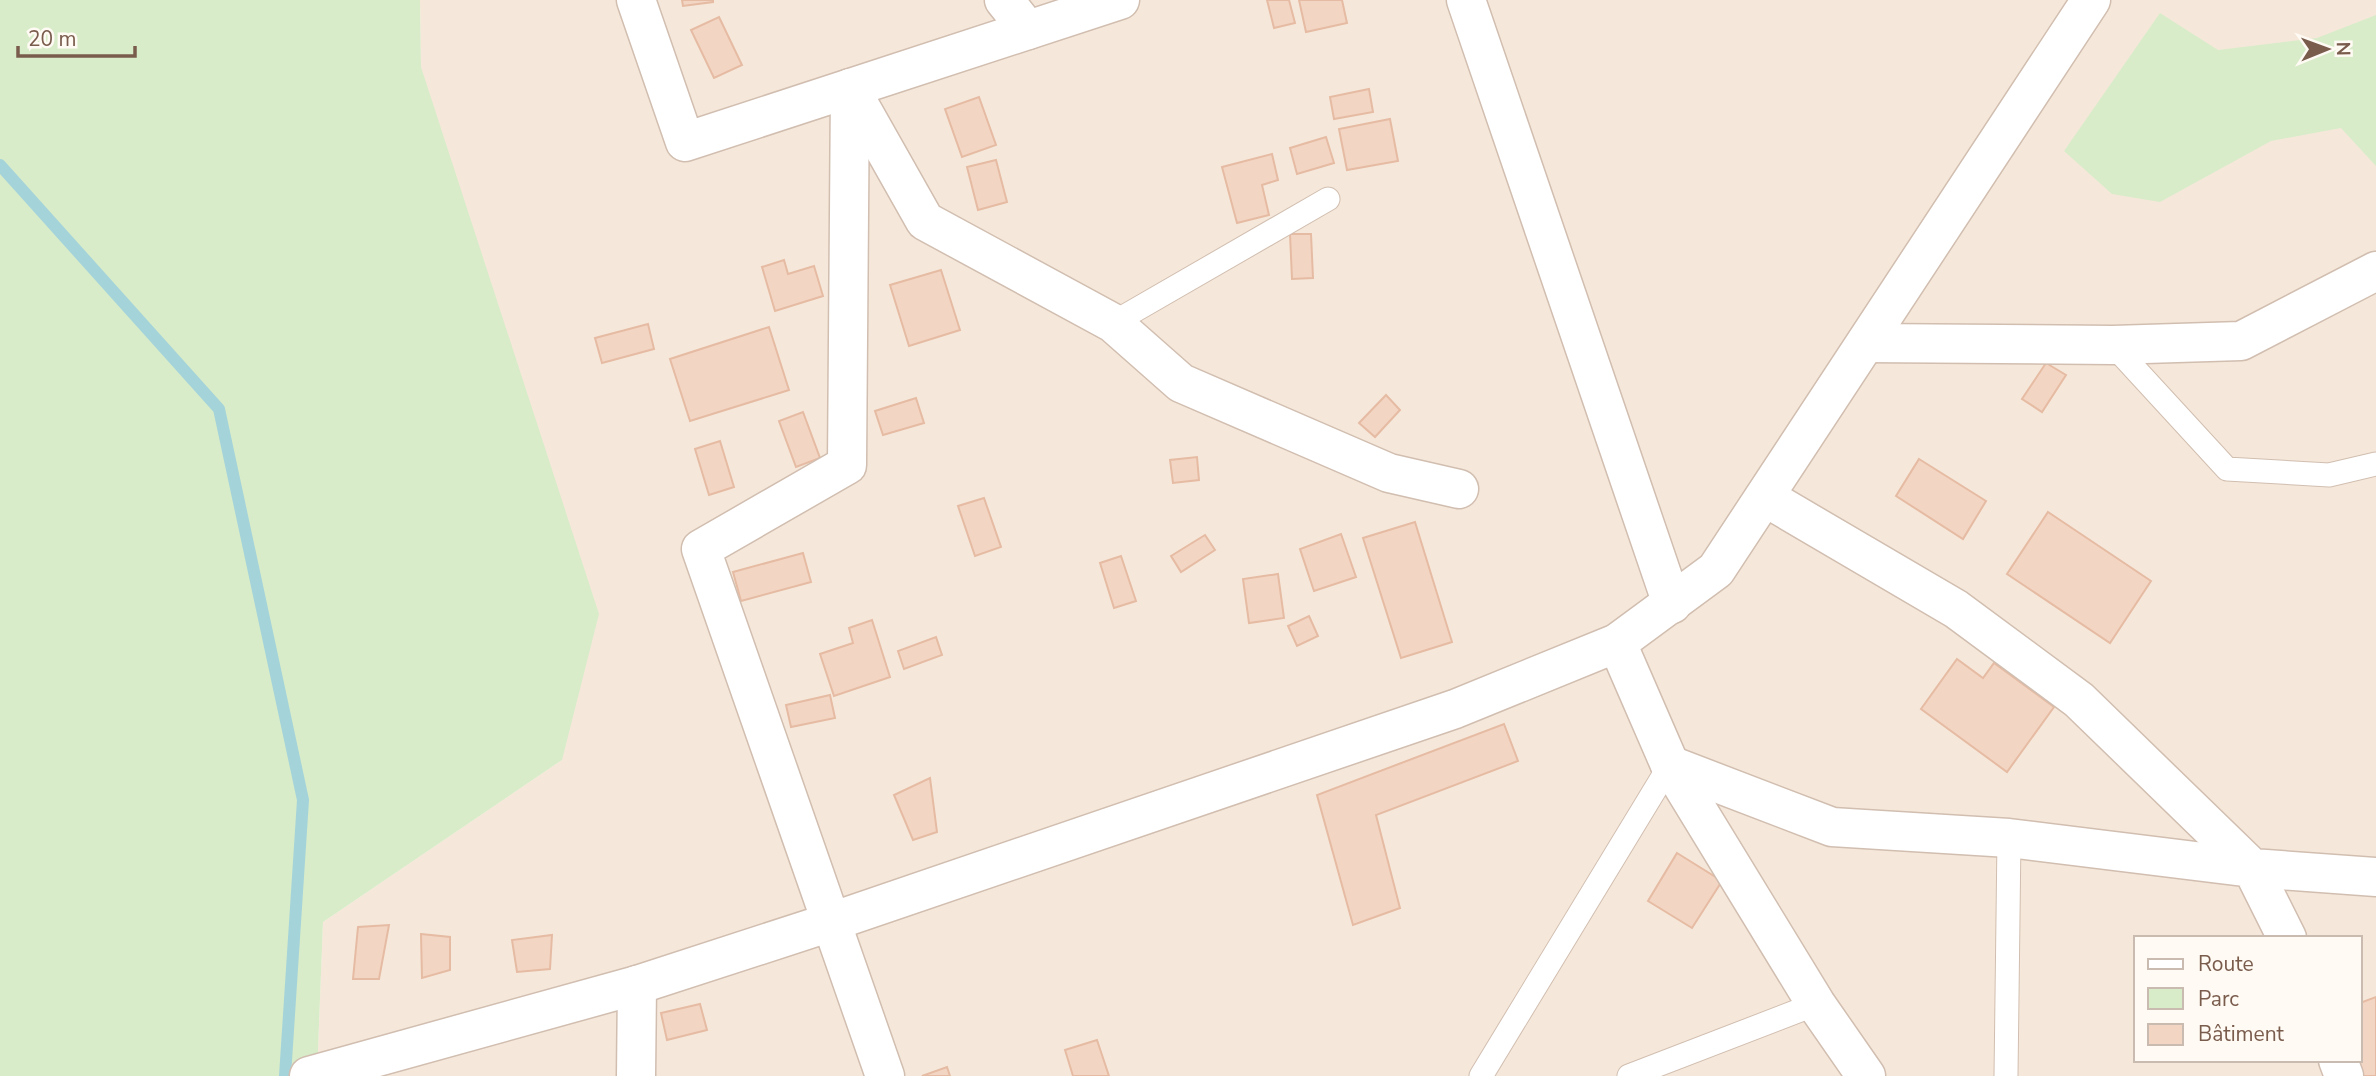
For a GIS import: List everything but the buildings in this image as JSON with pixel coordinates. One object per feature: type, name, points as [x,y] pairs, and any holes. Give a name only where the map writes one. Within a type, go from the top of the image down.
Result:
[{"type":"street","points":[[636,0],[685,142],[1120,0]]},
{"type":"street","points":[[1004,0],[1028,30]]},
{"type":"street","points":[[1466,0],[1672,604]]},
{"type":"street","points":[[309,1076],[637,985],[831,922],[1455,709],[1616,643],[1716,570],[2091,0]]},
{"type":"street","points":[[850,88],[925,221],[1113,323],[1181,383],[1389,473],[1459,489]]},
{"type":"street","points":[[850,88],[847,465],[701,549],[885,1076]]},
{"type":"street","points":[[1866,343],[2113,345],[2241,341],[2376,271]]},
{"type":"street","points":[[1765,497],[1956,609],[2079,700],[2252,868],[2286,936]]},
{"type":"street","points":[[1616,643],[1670,765],[1816,1004],[1866,1076]]},
{"type":"street","points":[[1670,765],[1832,827],[2009,838],[2252,868],[2376,877]]},
{"type":"street","points":[[636,1076],[637,985]]},
{"type":"lane","points":[[1113,323],[1328,199]]},
{"type":"lane","points":[[2113,345],[2227,469],[2329,475],[2376,464]]},
{"type":"lane","points":[[1481,1076],[1670,765]]},
{"type":"lane","points":[[2006,1076],[2009,838]]},
{"type":"lane","points":[[1629,1076],[1816,1004]]},
{"type":"shaded area","points":[[420,0],[2376,0],[2376,1076],[317,1076],[323,922],[562,760],[421,67]]},
{"type":"green space","points":[[0,0],[420,0],[421,67],[599,614],[562,760],[323,922],[317,1076],[0,1076]]},
{"type":"green space","points":[[2160,13],[2218,50],[2317,38],[2376,15],[2376,166],[2341,128],[2271,141],[2160,202],[2112,194],[2064,151]]},
{"type":"waterway","points":[[0,165],[219,409],[303,800],[285,1076]]}]
